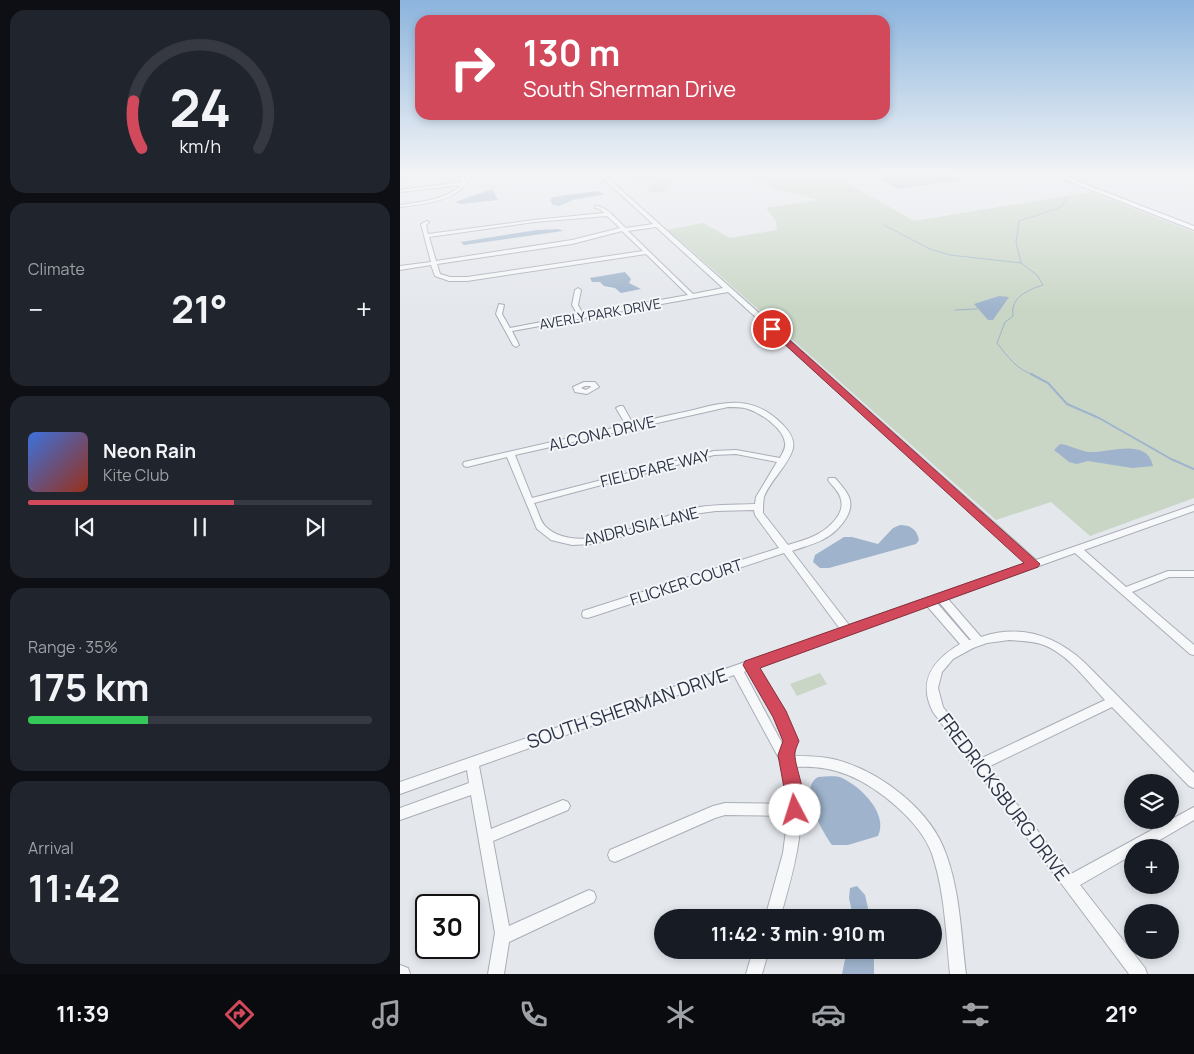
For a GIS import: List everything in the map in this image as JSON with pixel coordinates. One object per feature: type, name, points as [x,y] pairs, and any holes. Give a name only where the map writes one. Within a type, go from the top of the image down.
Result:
[{"type":"main road","points":[[1166,217],[1194,228]]},
{"type":"street","points":[[426,236],[568,217]]},
{"type":"street","points":[[612,217],[692,296]]},
{"type":"street","points":[[649,217],[1034,564]]},
{"type":"street","points":[[427,222],[423,224],[437,275],[458,280],[647,252]]},
{"type":"street","points":[[400,268],[572,242],[624,229],[656,224]]},
{"type":"street","name":"AVERLY PARK DRIVE","points":[[508,330],[729,289]]},
{"type":"street","points":[[578,290],[575,305],[582,317]]},
{"type":"street","points":[[501,305],[499,313],[516,345]]},
{"type":"street","name":"ALCONA DRIVE","points":[[467,464],[719,406],[736,404],[762,410],[788,436],[790,448],[782,461]]},
{"type":"street","points":[[620,408],[630,426]]},
{"type":"street","name":"FIELDFARE WAY","points":[[530,501],[714,453],[736,452],[782,461]]},
{"type":"street","points":[[510,454],[530,501]]},
{"type":"street","points":[[782,461],[760,497],[758,507],[762,519],[847,630]]},
{"type":"street","name":"FLICKER COURT","points":[[587,614],[786,551],[822,536],[843,514],[846,506],[845,498],[832,480]]},
{"type":"street","name":"ANDRUSIA LANE","points":[[530,501],[540,527],[555,538],[569,542],[589,542],[692,511],[758,507]]},
{"type":"street","name":"SOUTH SHERMAN DRIVE","points":[[400,788],[1194,508]]},
{"type":"street","points":[[1076,549],[1194,651]]},
{"type":"street","points":[[1124,591],[1168,574],[1194,574]]},
{"type":"street","points":[[941,596],[974,644]]},
{"type":"street","points":[[929,601],[974,644]]},
{"type":"street","points":[[974,644],[1011,634],[1042,640],[1070,657],[1194,782]]},
{"type":"street","name":"FREDRICKSBURG DRIVE","points":[[974,644],[950,654],[940,664],[932,678],[932,693],[936,709],[1139,974]]},
{"type":"street","points":[[751,665],[791,741],[787,758],[795,810],[789,864],[775,909]]},
{"type":"street","points":[[737,670],[787,758]]},
{"type":"street","points":[[979,764],[1114,701]]},
{"type":"street","points":[[787,758],[822,762],[858,772],[878,783],[894,796],[924,827],[935,844],[944,871],[958,974]]},
{"type":"street","points":[[472,763],[502,937],[494,973]]},
{"type":"street","points":[[400,814],[476,786]]},
{"type":"street","points":[[486,838],[563,806]]},
{"type":"street","points":[[615,855],[713,812],[725,809],[795,810]]},
{"type":"street","points":[[1069,883],[1194,813]]},
{"type":"street","points":[[502,937],[589,897]]},
{"type":"street","points":[[754,974],[758,959]]},
{"type":"green space","points":[[773,217],[908,217],[914,221],[936,217],[1156,217],[1194,232],[1194,498],[1090,536],[1051,502],[996,520],[666,230],[703,223],[730,238],[777,230],[776,221]]},
{"type":"green space","points":[[820,673],[827,684],[797,696],[790,684]]},
{"type":"water","points":[[559,229],[563,231],[464,245],[461,242],[537,230]]},
{"type":"water","points":[[625,272],[631,279],[629,283],[641,289],[621,293],[615,288],[604,286],[600,282],[592,282],[590,278]]},
{"type":"water","points":[[999,296],[1009,297],[993,320],[988,320],[974,304]]},
{"type":"water","points":[[1060,444],[1090,452],[1126,448],[1135,449],[1149,457],[1153,466],[1132,468],[1088,461],[1077,464],[1069,462],[1054,450]]},
{"type":"water","points":[[900,525],[915,530],[919,540],[916,544],[829,568],[820,568],[813,562],[815,555],[844,537],[852,537],[878,544],[893,528]]},
{"type":"water","points":[[818,777],[839,777],[857,787],[871,802],[880,819],[878,836],[848,845],[832,845],[818,821],[811,800],[810,791],[812,783]]},
{"type":"water","points":[[857,886],[865,895],[868,909],[851,909],[849,898],[850,888]]},
{"type":"water","points":[[845,959],[874,959],[874,974],[842,974]]},
{"type":"waterway","points":[[1021,263],[1016,242],[1019,221],[1030,217]]},
{"type":"waterway","points":[[884,225],[930,249],[950,255],[1021,263]]},
{"type":"waterway","points":[[1021,263],[1037,275],[1043,285],[1026,292],[1017,299],[1014,304],[1013,316],[1005,322],[997,343],[1009,358],[1031,374]]},
{"type":"waterway","points":[[955,310],[977,309]]},
{"type":"waterway","points":[[1031,374],[1048,383],[1067,404],[1099,418],[1171,459],[1194,469]]},
{"type":"route","points":[[772,329],[1034,564],[751,665],[780,715],[791,741],[786,755],[792,776],[795,810]]}]
